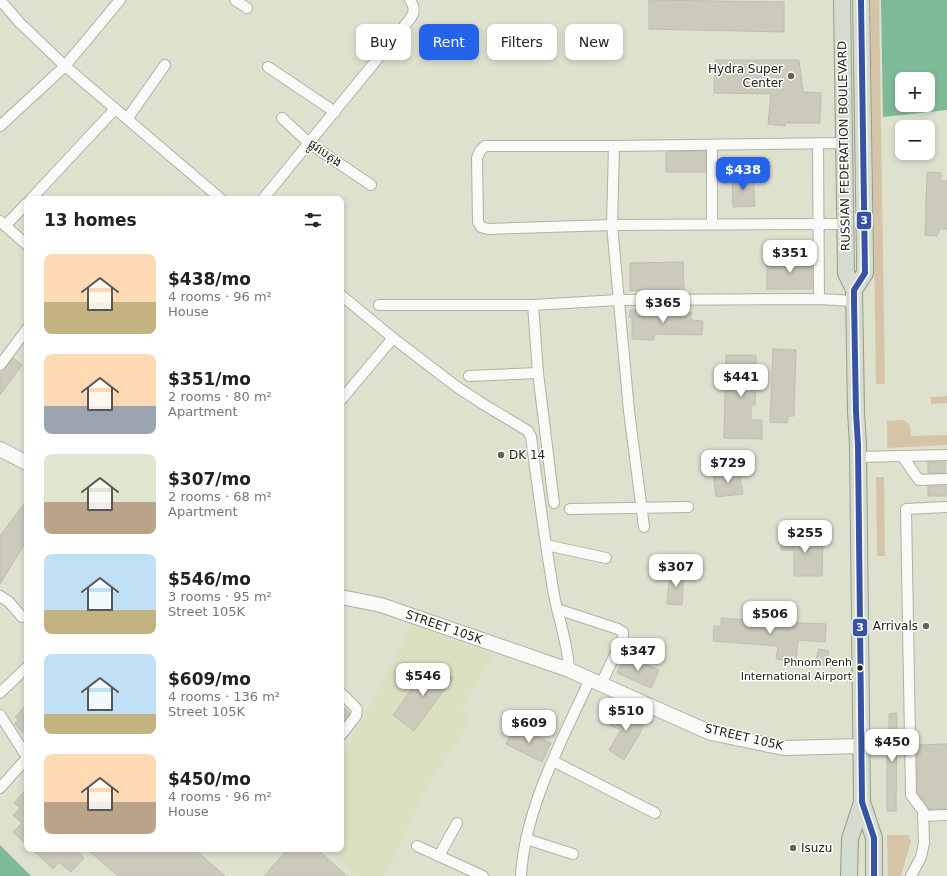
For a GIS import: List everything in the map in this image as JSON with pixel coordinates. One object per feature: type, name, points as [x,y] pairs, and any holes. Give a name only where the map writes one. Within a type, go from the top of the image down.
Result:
[{"type":"highway","name":"RUSSIAN FEDERATION BOULEVARD","points":[[842,0],[846,273],[854,296],[858,458],[862,802],[874,838],[874,876]]},
{"type":"highway","name":"RUSSIAN FEDERATION BOULEVARD","points":[[854,296],[865,273],[861,0]]},
{"type":"highway","name":"RUSSIAN FEDERATION BOULEVARD","points":[[849,876],[850,839],[862,802]]},
{"type":"main road","points":[[0,449],[24,461]]},
{"type":"main road","name":"STREET 105K","points":[[344,599],[381,605],[569,670],[711,733],[784,748],[861,746]]},
{"type":"street","points":[[0,0],[20,23],[65,66],[217,196]]},
{"type":"street","points":[[0,126],[65,66],[120,0]]},
{"type":"street","points":[[235,0],[247,8]]},
{"type":"street","points":[[265,196],[413,15],[414,6],[410,0]]},
{"type":"street","points":[[127,119],[165,65]]},
{"type":"street","points":[[268,67],[335,112]]},
{"type":"street","points":[[34,196],[115,109]]},
{"type":"street","name":"ផ្លូវបេតុង","points":[[282,118],[309,143],[371,185]]},
{"type":"street","points":[[818,143],[819,300]]},
{"type":"street","points":[[844,143],[485,146],[477,158],[478,222],[481,227],[488,229],[612,225],[845,224]]},
{"type":"street","points":[[712,145],[712,224]]},
{"type":"street","points":[[614,146],[612,225],[629,411],[644,527]]},
{"type":"street","points":[[24,206],[2,224],[24,242]]},
{"type":"street","points":[[379,304],[533,305],[618,300],[819,300],[854,296]]},
{"type":"street","points":[[344,297],[393,338],[483,404],[528,431],[531,437],[546,545],[557,609],[568,656],[569,670]]},
{"type":"street","points":[[533,305],[538,373],[554,503]]},
{"type":"street","points":[[0,366],[24,333]]},
{"type":"street","points":[[344,396],[393,338]]},
{"type":"street","points":[[469,376],[538,373]]},
{"type":"street","points":[[858,458],[944,455]]},
{"type":"street","points":[[902,456],[919,480],[944,479]]},
{"type":"street","points":[[570,508],[688,507]]},
{"type":"street","points":[[911,876],[921,857],[924,843],[923,811],[911,795],[906,509],[947,508]]},
{"type":"street","points":[[546,545],[606,558]]},
{"type":"street","points":[[0,596],[9,602],[22,617]]},
{"type":"street","points":[[521,876],[522,856],[531,816],[553,761],[596,681],[623,638],[623,632],[618,629],[557,609]]},
{"type":"street","points":[[0,693],[24,670]]},
{"type":"street","points":[[344,696],[357,709],[356,716],[344,731]]},
{"type":"street","points":[[0,715],[24,753]]},
{"type":"street","points":[[0,788],[24,761]]},
{"type":"street","points":[[553,761],[655,813]]},
{"type":"street","points":[[923,816],[947,816]]},
{"type":"street","points":[[439,856],[457,823]]},
{"type":"street","points":[[526,839],[573,854]]},
{"type":"street","points":[[417,846],[484,876]]},
{"type":"shaded area","points":[[870,0],[879,0],[885,384],[876,384]]},
{"type":"shaded area","points":[[881,0],[947,0],[947,110],[935,111],[935,72],[895,72],[895,112],[929,112],[883,117]]},
{"type":"shaded area","points":[[947,396],[947,403],[931,404],[931,397]]},
{"type":"shaded area","points":[[904,420],[910,425],[911,436],[947,435],[947,445],[887,448],[887,421]]},
{"type":"shaded area","points":[[876,477],[884,477],[885,556],[877,556]]},
{"type":"shaded area","points":[[412,625],[494,654],[462,706],[470,721],[423,793],[392,863],[383,876],[356,876],[333,852],[344,852],[344,753]]},
{"type":"shaded area","points":[[887,835],[908,835],[911,841],[901,876],[888,876]]},
{"type":"shaded area","points":[[0,845],[31,876],[0,876]]},
{"type":"building","points":[[649,0],[784,2],[784,32],[649,29]]},
{"type":"building","points":[[715,60],[799,60],[803,92],[821,93],[820,123],[785,123],[785,126],[768,124],[771,94],[714,93]]},
{"type":"building","points":[[706,151],[706,172],[666,172],[666,152]]},
{"type":"building","points":[[927,172],[941,173],[941,181],[947,181],[947,229],[940,229],[937,236],[925,235]]},
{"type":"building","points":[[753,175],[755,206],[733,207],[732,176]]},
{"type":"building","points":[[767,259],[812,259],[812,289],[767,289]]},
{"type":"building","points":[[683,262],[684,291],[630,291],[630,263]]},
{"type":"building","points":[[630,310],[691,312],[691,320],[703,321],[702,335],[654,334],[654,340],[632,339],[632,318],[629,317]]},
{"type":"building","points":[[773,349],[796,350],[794,416],[788,416],[787,423],[770,422]]},
{"type":"building","points":[[726,355],[756,355],[755,405],[751,405],[751,420],[762,420],[762,439],[724,438]]},
{"type":"building","points":[[13,358],[22,365],[0,395],[0,374]]},
{"type":"building","points":[[928,462],[945,462],[945,473],[928,473]]},
{"type":"building","points":[[739,470],[743,494],[716,497],[713,473]]},
{"type":"building","points":[[928,486],[946,486],[946,496],[928,496]]},
{"type":"building","points":[[24,504],[24,545],[0,584],[0,536]]},
{"type":"building","points":[[823,535],[822,576],[794,576],[794,550],[781,550],[781,536]]},
{"type":"building","points":[[670,570],[684,571],[682,605],[667,604]]},
{"type":"building","points":[[745,617],[756,618],[755,621],[826,624],[825,642],[798,640],[796,661],[776,659],[778,646],[713,641],[714,626],[721,627],[721,618],[745,620]]},
{"type":"building","points":[[819,649],[829,651],[825,665],[815,662]]},
{"type":"building","points":[[625,655],[659,670],[651,688],[617,673]]},
{"type":"building","points":[[431,663],[453,678],[414,731],[393,715]]},
{"type":"building","points":[[24,707],[24,733],[14,724],[19,720],[15,717]]},
{"type":"building","points":[[344,708],[350,713],[344,721]]},
{"type":"building","points":[[617,708],[646,719],[640,733],[624,760],[609,750],[621,730],[611,726]]},
{"type":"building","points":[[897,713],[896,811],[887,811],[887,739],[889,739],[889,714]]},
{"type":"building","points":[[515,726],[551,743],[542,762],[506,744]]},
{"type":"building","points":[[947,744],[947,809],[929,809],[917,793],[917,745]]},
{"type":"building","points":[[24,791],[24,842],[13,832],[22,823],[13,815],[20,808],[14,803]]},
{"type":"building","points":[[35,852],[77,852],[84,858],[71,872],[59,862],[53,869]]},
{"type":"building","points":[[90,852],[197,852],[225,876],[118,876]]},
{"type":"building","points":[[285,852],[320,852],[347,876],[264,876]]},
{"type":"transit line","name":"3","points":[[861,0],[865,273],[854,290],[854,301],[858,445],[862,802],[874,838],[874,876]]},
{"type":"place","name":"Hydra Super Center","points":[[791,76]]},
{"type":"place","name":"DK 14","points":[[501,455]]},
{"type":"place","name":"Arrivals","points":[[926,626]]},
{"type":"place","name":"Phnom Penh International Airport","points":[[860,668]]},
{"type":"place","name":"Isuzu","points":[[793,848]]}]
